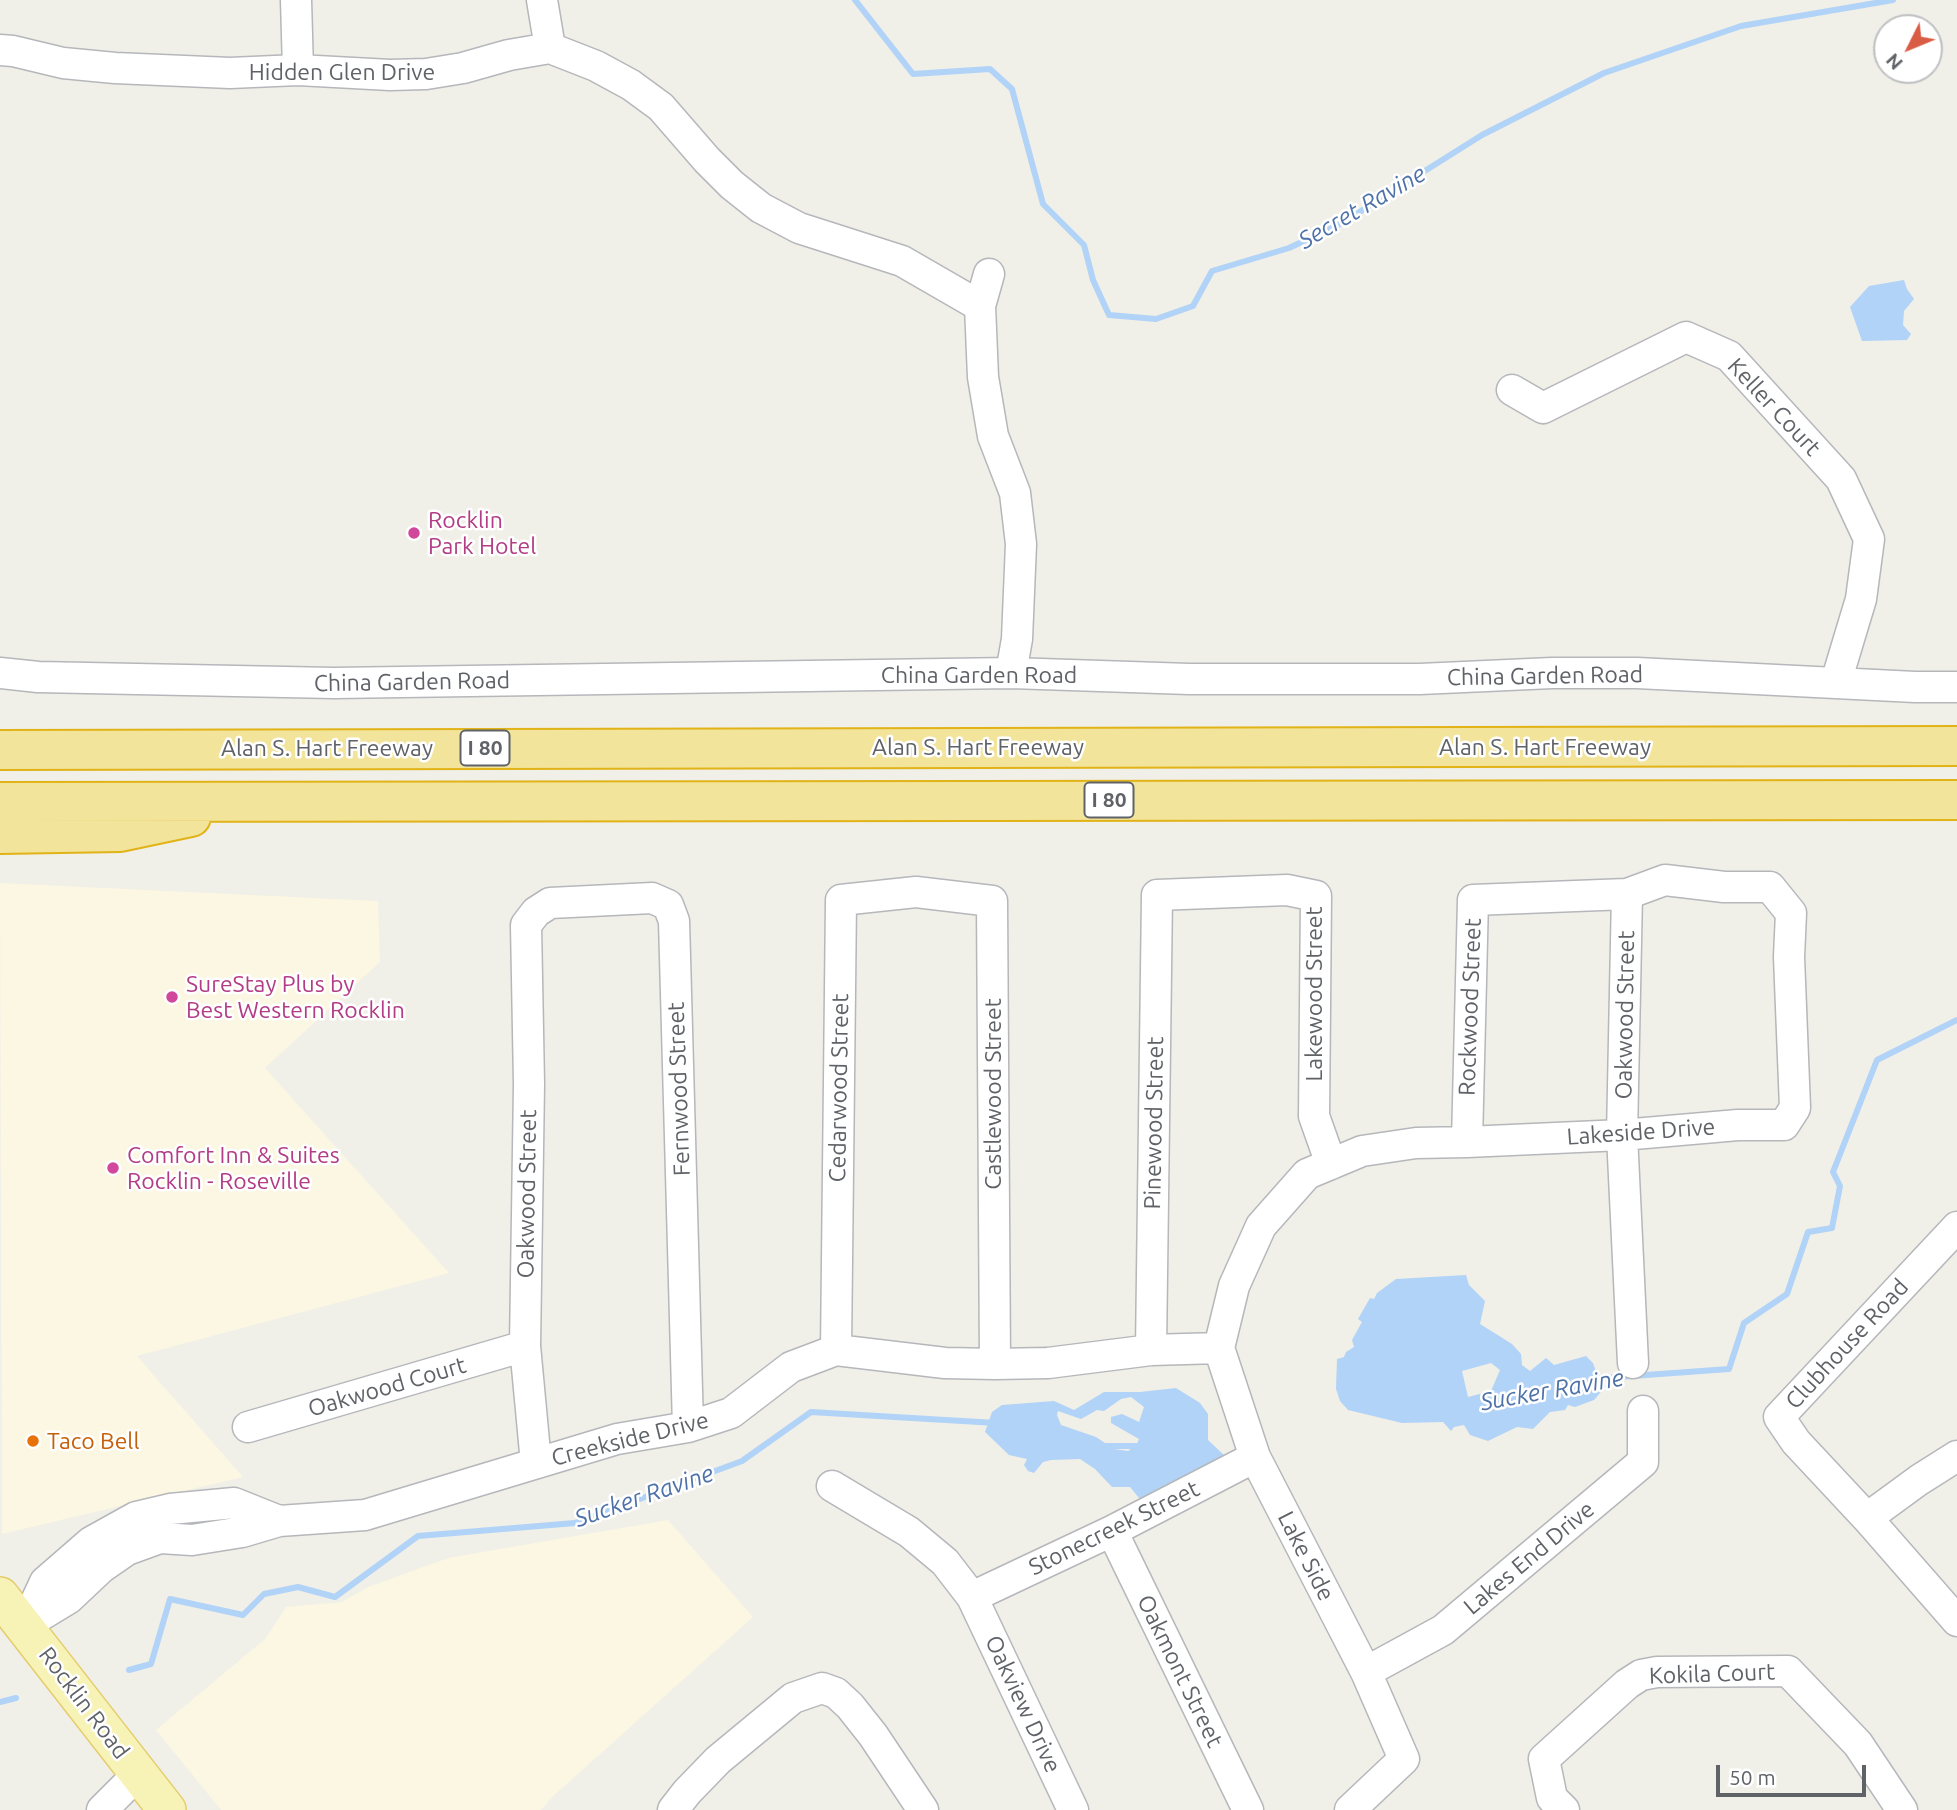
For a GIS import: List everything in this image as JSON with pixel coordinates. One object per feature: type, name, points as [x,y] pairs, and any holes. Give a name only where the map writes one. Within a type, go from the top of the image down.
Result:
[{"type":"highway","points":[[0,734],[169,749]]},
{"type":"highway","name":"Alan S. Hart Freeway","points":[[0,750],[1957,747]]},
{"type":"highway","name":"I 80","points":[[0,802],[1957,800]]},
{"type":"highway","points":[[0,834],[120,832],[261,801]]},
{"type":"main road","name":"Rocklin Road","points":[[0,1596],[167,1810]]},
{"type":"street","points":[[296,0],[298,70]]},
{"type":"street","points":[[542,0],[550,48],[596,66],[631,85],[661,107],[707,160],[761,208],[799,228],[902,261],[980,306]]},
{"type":"street","name":"Hidden Glen Drive","points":[[0,50],[63,63],[115,68],[230,73],[298,70],[390,75],[426,74],[463,68],[509,55],[550,48]]},
{"type":"street","points":[[989,274],[980,306],[983,377],[993,436],[1015,492],[1021,544],[1017,639],[1011,673]]},
{"type":"street","name":"Keller Court","points":[[1512,390],[1543,408],[1686,337],[1729,355],[1840,479],[1868,539],[1861,599],[1836,682]]},
{"type":"street","name":"China Garden Road","points":[[0,673],[38,677],[334,683],[1011,673],[1189,679],[1420,679],[1552,673],[1637,673],[1957,687]]},
{"type":"street","name":"Lakeside Drive","points":[[1219,1348],[1234,1286],[1261,1226],[1307,1174],[1362,1151],[1416,1143],[1622,1135],[1738,1125],[1784,1125],[1795,1108],[1789,957],[1791,913],[1770,887],[1724,887],[1665,880],[1627,894]]},
{"type":"street","name":"Lakewood Street","points":[[1157,895],[1287,890],[1316,896],[1314,1116],[1331,1164]]},
{"type":"street","name":"Cedarwood Street","points":[[836,1350],[841,900],[916,892]]},
{"type":"street","name":"Castlewood Street","points":[[916,892],[992,901],[995,1364]]},
{"type":"street","name":"Oakwood Street","points":[[1627,894],[1622,1135],[1633,1363]]},
{"type":"street","name":"Rockwood Street","points":[[1466,1142],[1473,900],[1627,894]]},
{"type":"street","name":"Pinewood Street","points":[[1151,1350],[1157,895]]},
{"type":"street","name":"Fernwood Street","points":[[526,925],[536,912],[550,903],[640,898],[652,898],[668,905],[674,921],[688,1427]]},
{"type":"street","name":"Oakwood Street","points":[[526,925],[529,1084],[525,1346],[536,1463]]},
{"type":"street","name":"Clubhouse Road","points":[[1957,1227],[1779,1417],[1796,1442],[1957,1621]]},
{"type":"street","name":"Oakwood Court","points":[[248,1427],[525,1346]]},
{"type":"street","name":"Creekside Drive","points":[[24,1625],[68,1599],[101,1568],[127,1550],[160,1538],[192,1540],[242,1532],[279,1521],[365,1515],[617,1438],[688,1427],[731,1413],[791,1367],[836,1350],[945,1363],[995,1364],[1048,1363],[1151,1350],[1219,1348]]},
{"type":"street","name":"Lake Side","points":[[1219,1348],[1255,1457],[1366,1672],[1404,1759],[1350,1810]]},
{"type":"street","name":"Lakes End Drive","points":[[1366,1672],[1443,1630],[1643,1462],[1643,1411]]},
{"type":"street","points":[[1867,1518],[1957,1456]]},
{"type":"street","name":"Stonecreek Street","points":[[972,1597],[1112,1531],[1255,1457]]},
{"type":"street","name":"Oakview Drive","points":[[832,1486],[909,1532],[945,1562],[972,1597],[1073,1810]]},
{"type":"street","name":"Oakmont Street","points":[[1112,1531],[1248,1810]]},
{"type":"street","name":"Kokila Court","points":[[1564,1810],[1552,1798],[1544,1759],[1627,1684],[1641,1675],[1657,1672],[1788,1671],[1858,1744],[1902,1810]]},
{"type":"street","points":[[673,1810],[719,1760],[793,1698],[822,1688],[836,1693],[850,1706],[873,1735],[923,1810]]},
{"type":"street","points":[[103,1810],[138,1774]]},
{"type":"shaded area","points":[[0,883],[378,901],[380,962],[265,1068],[449,1273],[137,1356],[243,1477],[2,1534]]},
{"type":"shaded area","points":[[668,1520],[753,1617],[551,1798],[541,1810],[221,1810],[156,1730],[265,1639],[286,1607],[342,1602],[368,1587],[448,1558]]},
{"type":"water","points":[[1904,280],[1914,299],[1904,311],[1903,325],[1911,334],[1907,340],[1862,341],[1850,307],[1869,286]]},
{"type":"water","points":[[1466,1275],[1469,1285],[1485,1301],[1480,1324],[1512,1344],[1521,1354],[1522,1365],[1530,1371],[1546,1358],[1554,1365],[1586,1356],[1606,1386],[1594,1400],[1550,1412],[1533,1429],[1517,1427],[1488,1441],[1470,1435],[1464,1425],[1454,1427],[1451,1431],[1443,1422],[1402,1423],[1348,1410],[1340,1401],[1336,1389],[1337,1359],[1344,1357],[1346,1352],[1354,1347],[1352,1340],[1362,1322],[1358,1319],[1370,1298],[1374,1299],[1377,1293],[1396,1279]],"holes":[[[1491,1363],[1500,1370],[1491,1391],[1468,1397],[1462,1371]]]},
{"type":"water","points":[[1176,1388],[1200,1403],[1208,1414],[1208,1440],[1226,1457],[1144,1504],[1130,1487],[1112,1487],[1095,1469],[1080,1459],[1051,1460],[1043,1462],[1034,1473],[1028,1471],[1024,1465],[1027,1459],[1009,1455],[985,1432],[992,1412],[1002,1405],[1054,1401],[1074,1410],[1104,1392]],"holes":[[[1131,1397],[1144,1407],[1139,1422],[1122,1414],[1111,1417],[1111,1423],[1139,1439],[1137,1444],[1127,1443],[1132,1448],[1128,1451],[1114,1449],[1096,1437],[1061,1425],[1057,1415],[1058,1411],[1081,1419],[1097,1410],[1104,1411],[1121,1399]]]},
{"type":"waterway","name":"Secret Ravine","points":[[855,0],[913,74],[990,69],[1012,89],[1043,204],[1084,245],[1093,280],[1109,315],[1156,319],[1193,306],[1212,271],[1289,248],[1342,223],[1482,135],[1604,73],[1741,26],[1893,0]]},
{"type":"waterway","name":"Sucker Ravine","points":[[1591,1379],[1729,1369],[1744,1323],[1787,1294],[1808,1232],[1832,1228],[1840,1186],[1833,1172],[1877,1060],[1957,1020]]},
{"type":"waterway","name":"Sucker Ravine","points":[[129,1670],[151,1664],[170,1599],[243,1615],[264,1594],[298,1587],[335,1597],[418,1536],[575,1523],[742,1461],[811,1412],[996,1423]]},
{"type":"waterway","name":"Sucker Ravine","points":[[1101,1446],[1136,1446]]},
{"type":"waterway","name":"Sucker Ravine","points":[[0,1702],[16,1698]]},
{"type":"place","name":"Rocklin Park Hotel","points":[[414,533]]},
{"type":"place","name":"SureStay Plus by Best Western Rocklin","points":[[172,997]]},
{"type":"place","name":"Comfort Inn & Suites Rocklin - Roseville","points":[[113,1168]]},
{"type":"place","name":"Taco Bell","points":[[33,1441]]}]
